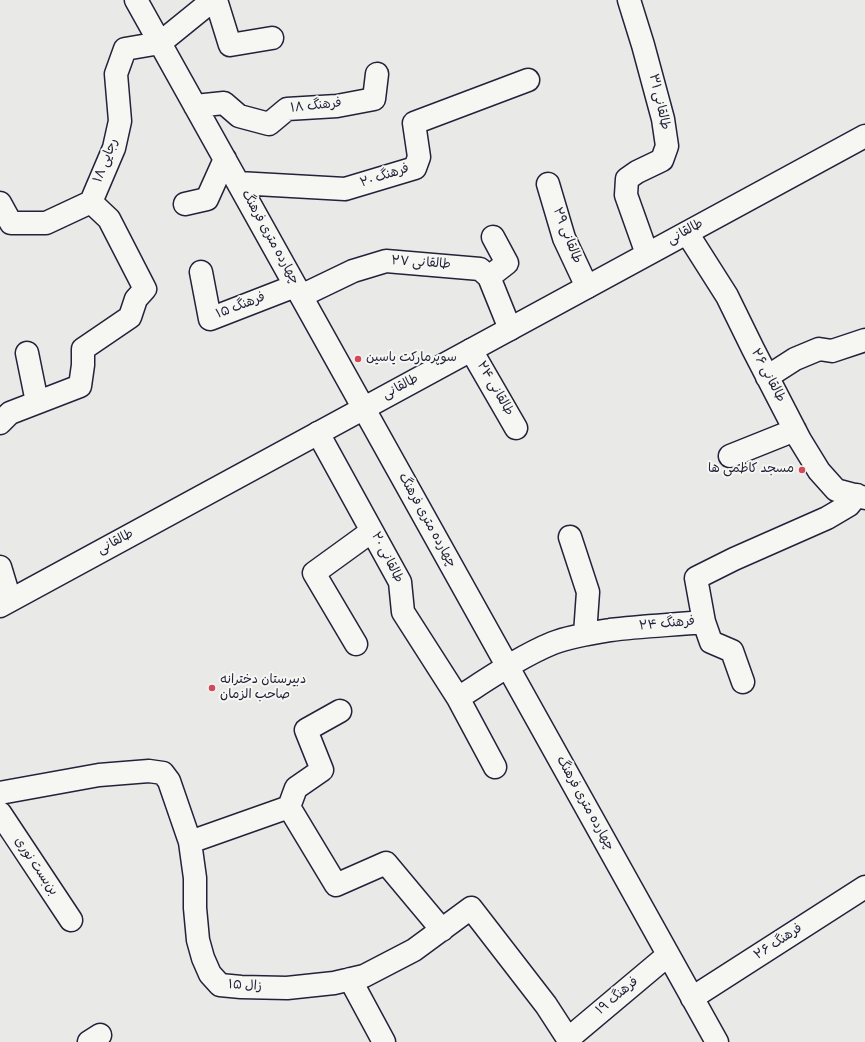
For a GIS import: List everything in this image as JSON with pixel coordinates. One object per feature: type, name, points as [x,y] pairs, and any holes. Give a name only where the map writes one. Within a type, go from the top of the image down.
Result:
[{"type":"street","name":"چهارده متری فرهنگ","points":[[136,0],[717,1042]]},
{"type":"street","points":[[160,43],[215,0],[230,45],[272,38]]},
{"type":"street","name":"طالقانی ۳۱","points":[[629,0],[664,119],[666,146],[662,160],[637,172],[627,179],[626,195],[647,254]]},
{"type":"street","name":"رجایی ۱۸","points":[[91,202],[114,148],[120,121],[116,74],[125,49],[160,43]]},
{"type":"street","name":"فرهنگ ۱۸","points":[[195,106],[224,103],[239,116],[269,124],[287,109],[337,106],[374,99],[377,74]]},
{"type":"street","name":"فرهنگ ۲۰","points":[[238,183],[345,189],[415,168],[419,157],[414,123],[528,80]]},
{"type":"street","name":"طالقانی","points":[[5,603],[865,136]]},
{"type":"street","points":[[185,204],[207,199],[225,159]]},
{"type":"street","name":"طالقانی ۲۹","points":[[548,184],[564,238],[587,287]]},
{"type":"street","points":[[0,204],[11,223],[46,223],[91,202],[109,219],[145,289],[136,299],[130,317],[82,349],[80,386],[10,413],[0,423]]},
{"type":"street","name":"طالقانی ۲۶","points":[[687,232],[727,296],[752,349],[795,430],[820,470],[836,490],[861,496]]},
{"type":"street","points":[[493,237],[507,263],[489,277],[510,329]]},
{"type":"street","name":"طالقانی ۲۷","points":[[298,291],[352,271],[386,261],[480,269],[489,277]]},
{"type":"street","name":"فرهنگ ۱۵","points":[[201,272],[210,319],[298,291]]},
{"type":"street","points":[[767,377],[795,359],[820,349],[832,351],[865,340]]},
{"type":"street","name":"طالقانی ۲۴","points":[[471,350],[516,428]]},
{"type":"street","points":[[28,353],[38,402]]},
{"type":"street","points":[[730,456],[795,430]]},
{"type":"street","name":"طالقانی ۲۰","points":[[318,433],[400,582],[403,612],[458,698],[495,767]]},
{"type":"street","name":"فرهنگ ۲۴","points":[[458,698],[530,654],[554,643],[585,634],[704,622],[696,578],[734,559],[827,518],[861,496]]},
{"type":"street","points":[[356,644],[314,573],[372,531]]},
{"type":"street","points":[[570,537],[588,592],[585,634]]},
{"type":"street","points":[[0,567],[5,603]]},
{"type":"street","points":[[704,622],[711,642],[732,651],[743,682]]},
{"type":"street","points":[[340,711],[306,730],[322,770],[296,788],[290,807],[336,885],[386,863],[442,930]]},
{"type":"street","name":"زال ۱۵","points":[[0,792],[99,775],[150,771],[163,773],[169,782],[190,842],[195,878],[195,908],[198,940],[203,958],[210,974],[220,985],[287,988],[334,983],[364,976],[414,950],[471,908],[546,1005],[569,1041]]},
{"type":"street","points":[[190,842],[290,807]]},
{"type":"street","name":"بن‌بست نوری","points":[[0,813],[71,920]]},
{"type":"street","name":"فرهنگ ۲۶","points":[[692,998],[865,887]]},
{"type":"street","name":"فرهنگ ۱۹","points":[[569,1041],[668,955]]},
{"type":"street","points":[[350,979],[384,1042]]},
{"type":"place","name":"سوپرمارکت یاسین","points":[[358,359]]},
{"type":"place","name":"مسجد کاظمی ها","points":[[802,470]]},
{"type":"place","name":"دبیرستان دخترانه صاحب الزمان","points":[[212,688]]}]
